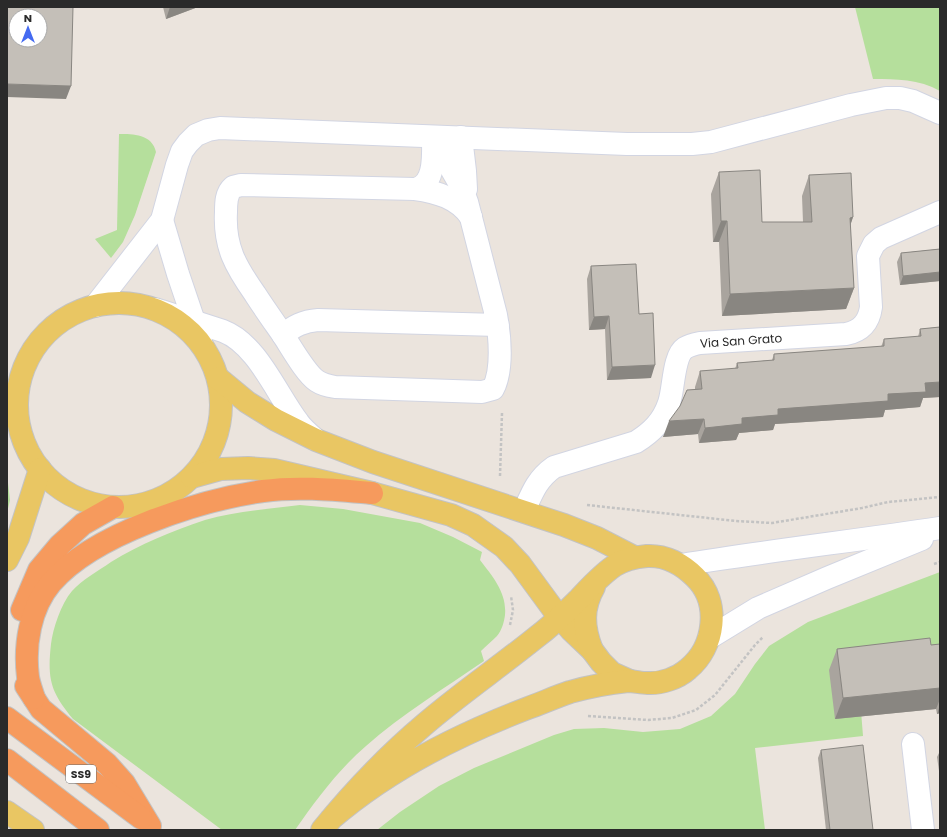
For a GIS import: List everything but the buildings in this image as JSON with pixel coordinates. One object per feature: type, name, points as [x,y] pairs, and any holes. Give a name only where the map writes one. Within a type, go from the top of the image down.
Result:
[{"type":"highway","points":[[34,698],[28,679],[27,656],[30,627],[39,602],[51,583],[72,563],[105,542],[151,522],[211,501],[263,491],[306,488],[372,493]]},
{"type":"highway","points":[[113,507],[83,524],[60,545],[39,570],[23,605],[17,634],[18,660],[26,686],[41,710],[107,764],[124,783],[153,828]]},
{"type":"highway","name":"SS9","points":[[7,718],[153,828]]},
{"type":"highway","name":"SS9","points":[[7,760],[98,830]]},
{"type":"main road","points":[[125,303],[155,309],[181,324],[202,345],[211,361],[218,378],[221,404],[218,430],[208,455],[192,477],[168,494],[141,504],[113,507],[85,501],[60,488],[40,469],[27,450],[18,420],[18,388],[28,357],[43,336],[62,320],[78,311],[95,306],[125,303]]},
{"type":"main road","points":[[7,368],[28,357]]},
{"type":"main road","points":[[218,378],[247,402],[316,440],[373,462],[528,502],[634,557]]},
{"type":"main road","points":[[7,440],[27,450]]},
{"type":"main road","points":[[192,477],[221,469],[255,468],[274,470],[372,493],[451,515],[473,525],[504,547],[520,564],[534,581],[553,609],[592,650],[601,662],[612,672],[630,681]]},
{"type":"main road","points":[[7,560],[18,538],[40,469]]},
{"type":"main road","points":[[650,556],[667,558],[681,565],[697,579],[708,597],[712,617],[709,638],[701,656],[687,670],[670,680],[650,683],[630,681],[570,692],[486,725],[426,754],[384,778],[350,802],[326,824],[365,780],[389,756],[426,723],[523,648],[560,617],[615,565],[634,557],[650,556]]},
{"type":"main road","points":[[592,650],[586,636],[584,617],[588,597],[599,579]]},
{"type":"main road","points":[[523,648],[531,635],[538,608],[534,581]]},
{"type":"main road","points":[[7,812],[33,830]]},
{"type":"street","points":[[95,306],[162,220],[182,152],[196,135],[208,130],[220,128],[627,144],[692,144],[711,142],[851,105],[886,98],[900,98],[913,101],[940,113]]},
{"type":"street","points":[[415,189],[420,188],[425,184],[431,172],[432,136]]},
{"type":"street","points":[[432,136],[461,186],[469,210],[498,325],[498,375],[493,389],[482,392],[335,388],[316,381],[238,270],[226,236],[225,222],[226,208],[230,190],[233,186],[415,189],[428,191],[450,199],[469,210]]},
{"type":"street","points":[[461,138],[469,210]]},
{"type":"street","name":"Via San Grato","points":[[528,502],[540,479],[546,472],[554,467],[625,446],[636,442],[647,435],[660,421],[669,404],[677,361],[684,348],[692,344],[700,343],[846,334],[861,328],[870,315],[871,307],[868,256],[874,244],[881,238],[940,212]]},
{"type":"street","points":[[162,220],[178,274],[202,345]]},
{"type":"street","points":[[155,309],[232,335],[247,346],[298,423],[316,440]]},
{"type":"street","points":[[283,335],[301,323],[313,320],[498,325]]},
{"type":"street","points":[[681,565],[940,528]]},
{"type":"street","points":[[709,638],[758,608],[940,532]]},
{"type":"street","points":[[913,744],[923,830]]},
{"type":"path","points":[[493,389],[499,394],[503,402],[501,483],[528,502]]},
{"type":"path","points":[[583,504],[736,521],[772,522],[862,508],[888,502],[940,497]]},
{"type":"path","points":[[509,628],[513,610],[511,593]]},
{"type":"green space","points":[[855,7],[940,7],[940,91],[916,82],[873,79]]},
{"type":"green space","points":[[119,134],[130,134],[146,138],[154,146],[156,152],[135,215],[123,242],[111,258],[95,239],[117,230]]},
{"type":"green space","points":[[7,474],[10,500],[7,513]]},
{"type":"green space","points":[[300,505],[343,509],[420,523],[453,537],[482,552],[480,560],[498,586],[504,600],[504,620],[497,636],[481,651],[484,661],[409,712],[366,746],[337,775],[295,830],[222,830],[73,719],[55,693],[50,676],[51,644],[54,631],[61,609],[72,591],[90,576],[133,549],[168,533],[216,517],[228,514]]},
{"type":"green space","points":[[940,572],[940,664],[830,670],[835,714],[861,711],[863,736],[755,748],[765,830],[377,830],[400,812],[439,786],[474,768],[554,735],[574,729],[604,728],[643,732],[680,729],[711,716],[735,694],[769,646],[808,622]]}]
